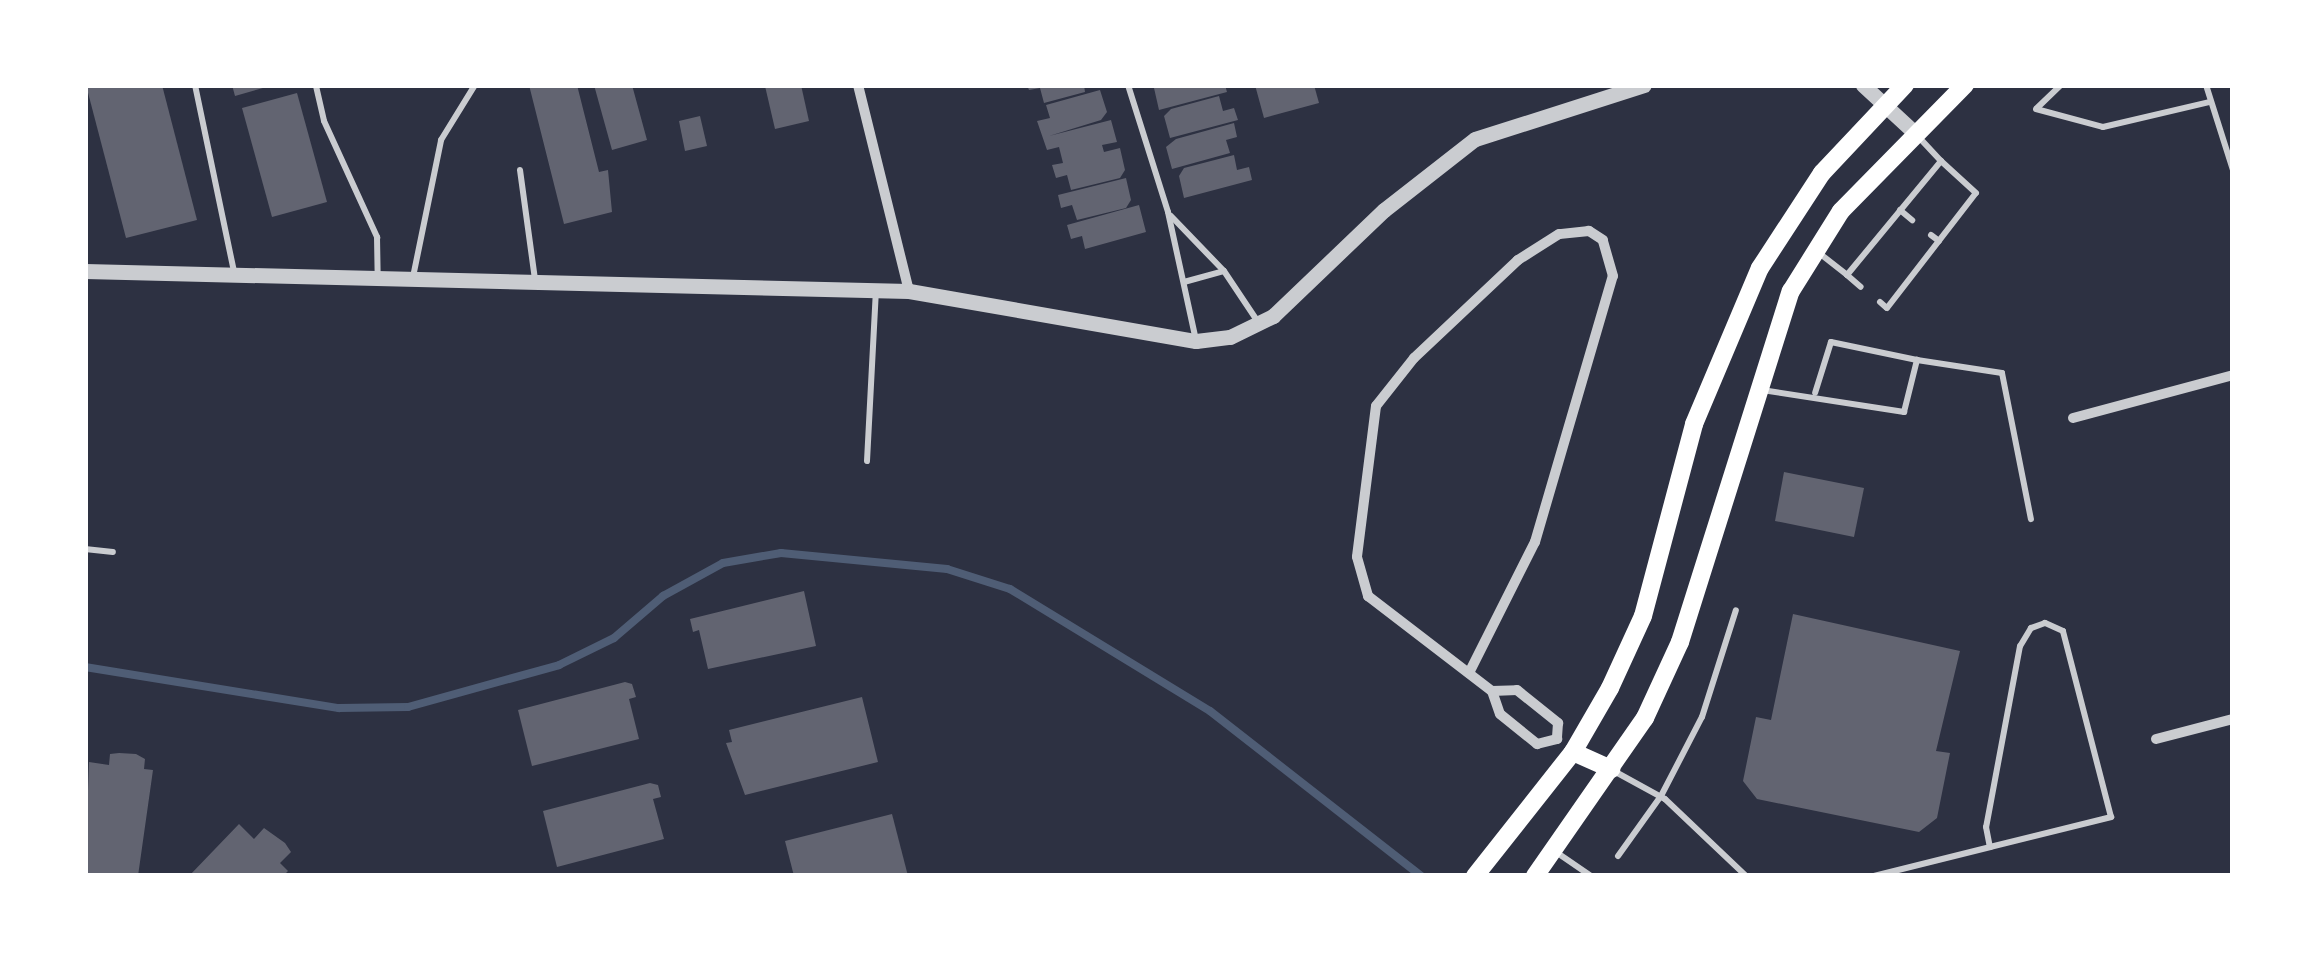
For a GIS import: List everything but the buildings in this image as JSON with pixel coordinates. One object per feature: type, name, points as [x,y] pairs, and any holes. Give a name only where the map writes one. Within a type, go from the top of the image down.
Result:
[{"type":"main road","points":[[1475,876],[1573,752],[1643,616],[1694,424],[1724,341],[1788,221],[1886,102],[1905,85]]},
{"type":"main road","points":[[1534,876],[1555,852],[1645,718],[1680,642],[1756,388],[1791,291],[1814,250],[1915,133],[1966,85]]},
{"type":"main road","points":[[1573,752],[1611,769]]},
{"type":"street","points":[[858,85],[909,291]]},
{"type":"street","points":[[85,271],[234,271],[909,291],[1196,341],[1230,337],[1259,323],[1475,139],[1644,85]]},
{"type":"street","points":[[1863,85],[1886,102],[1915,133]]},
{"type":"street","points":[[1469,673],[1535,542],[1613,276],[1602,240],[1589,230],[1560,234],[1518,260],[1414,358],[1376,406],[1356,557],[1368,596],[1492,691],[1500,714],[1538,744],[1557,739]]},
{"type":"street","points":[[2073,418],[2233,375]]},
{"type":"street","points":[[1492,691],[1516,690],[1558,723],[1557,739]]},
{"type":"street","points":[[2156,739],[2233,718]]},
{"type":"street","points":[[1557,739],[1573,752]]},
{"type":"lane","points":[[195,85],[234,271]]},
{"type":"lane","points":[[412,278],[441,140],[475,85]]},
{"type":"lane","points":[[1128,85],[1168,212],[1196,341]]},
{"type":"lane","points":[[2061,85],[2036,109],[2104,127],[2210,102]]},
{"type":"lane","points":[[2206,85],[2233,170]]},
{"type":"lane","points":[[316,86],[324,121],[377,237],[378,277]]},
{"type":"lane","points":[[1880,302],[1887,308],[1976,194],[1915,133]]},
{"type":"lane","points":[[1847,275],[1940,161]]},
{"type":"lane","points":[[520,170],[535,281]]},
{"type":"lane","points":[[1900,210],[1912,220]]},
{"type":"lane","points":[[1168,212],[1224,272],[1259,323]]},
{"type":"lane","points":[[1931,235],[1939,241]]},
{"type":"lane","points":[[1814,250],[1861,287]]},
{"type":"lane","points":[[1184,282],[1224,272]]},
{"type":"lane","points":[[867,461],[876,290]]},
{"type":"lane","points":[[1815,393],[1831,342],[2002,373],[2031,519]]},
{"type":"lane","points":[[1756,388],[1815,393],[1904,412],[1917,360]]},
{"type":"lane","points":[[85,549],[114,552]]},
{"type":"lane","points":[[1618,856],[1660,796],[1702,717],[1736,610]]},
{"type":"lane","points":[[1874,876],[2111,817],[2064,630],[2045,623],[2031,628],[2020,646],[1986,827],[1990,847]]},
{"type":"lane","points":[[1611,769],[1660,796],[1746,876]]},
{"type":"lane","points":[[1555,852],[1590,876]]},
{"type":"waterway","points":[[85,667],[339,708],[408,707],[559,665],[614,638],[663,596],[723,563],[781,553],[947,569],[1010,589],[1210,711],[1421,876]]}]
